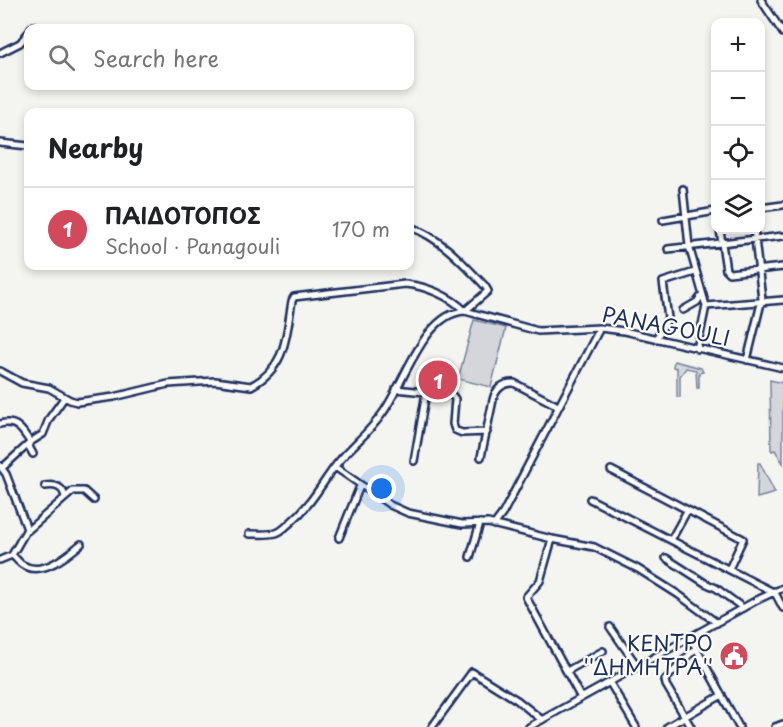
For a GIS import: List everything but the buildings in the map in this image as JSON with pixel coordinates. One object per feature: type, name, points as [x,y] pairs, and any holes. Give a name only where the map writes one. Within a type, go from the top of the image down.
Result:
[{"type":"street","points":[[761,0],[783,33]]},
{"type":"street","points":[[0,53],[20,43],[24,38]]},
{"type":"street","points":[[0,143],[24,146]]},
{"type":"street","points":[[683,189],[689,246],[706,306],[697,349]]},
{"type":"street","points":[[765,207],[783,205]]},
{"type":"street","points":[[663,220],[711,212]]},
{"type":"street","points":[[249,534],[273,534],[284,529],[303,512],[334,467],[381,416],[437,323],[450,314],[465,311],[488,291],[454,254],[414,229]]},
{"type":"street","points":[[721,234],[726,270],[729,273],[783,267]]},
{"type":"street","points":[[747,360],[762,302],[754,234]]},
{"type":"street","points":[[668,249],[783,236]]},
{"type":"street","points":[[656,339],[668,318],[663,282],[695,272]]},
{"type":"street","name":"PANAGOULI","points":[[64,398],[85,402],[161,385],[215,381],[251,386],[268,372],[280,357],[289,328],[294,297],[405,284],[432,291],[459,305],[465,311],[538,331],[600,328],[783,368]]},
{"type":"street","points":[[683,310],[697,302],[702,295]]},
{"type":"street","points":[[706,306],[783,300]]},
{"type":"street","points":[[494,525],[503,513],[600,328]]},
{"type":"street","points":[[0,371],[22,383],[55,390],[64,398],[49,419],[43,434],[1,467],[20,507],[27,531]]},
{"type":"street","points":[[482,457],[496,391],[508,383],[514,383],[552,405],[558,406]]},
{"type":"street","points":[[396,389],[454,396],[453,425],[457,432],[487,432]]},
{"type":"street","points":[[414,460],[426,393]]},
{"type":"street","points":[[0,424],[15,423],[29,443],[33,454]]},
{"type":"street","points":[[334,467],[390,506],[408,513],[462,524],[494,525],[586,545],[618,557],[679,595],[717,623]]},
{"type":"street","points":[[611,470],[743,539],[729,569]]},
{"type":"street","points":[[45,486],[60,487],[65,498]]},
{"type":"street","points":[[339,538],[360,486]]},
{"type":"street","points":[[0,560],[12,555],[27,531],[73,491],[81,490],[94,500]]},
{"type":"street","points":[[590,499],[773,591],[783,608]]},
{"type":"street","points":[[671,540],[687,511]]},
{"type":"street","points":[[470,557],[480,523]]},
{"type":"street","points":[[552,539],[540,582],[526,597],[581,698]]},
{"type":"street","points":[[12,555],[23,565],[36,568],[65,557],[81,544]]},
{"type":"street","points":[[666,558],[716,588],[743,608]]},
{"type":"street","points":[[529,727],[783,586]]},
{"type":"street","points":[[610,627],[638,667]]},
{"type":"street","points":[[690,637],[740,727]]},
{"type":"street","points":[[691,727],[665,680],[696,648]]},
{"type":"street","points":[[567,671],[603,651]]},
{"type":"street","points":[[432,727],[472,672],[517,700],[542,720]]},
{"type":"street","points":[[610,683],[636,727]]},
{"type":"street","points":[[669,727],[722,695]]},
{"type":"street","points":[[775,727],[783,724]]},
{"type":"shaded area","points":[[474,320],[506,328],[491,387],[458,379]]},
{"type":"shaded area","points":[[674,361],[701,368],[703,372],[699,373],[699,388],[697,388],[696,370],[686,368],[680,376],[680,397],[677,397],[677,368],[673,367]]},
{"type":"shaded area","points":[[770,380],[783,383],[783,463],[775,450],[771,449]]},
{"type":"shaded area","points":[[758,463],[775,493],[757,498]]},
{"type":"place","name":"ΠΑΙΔΟΤΟΠΟΣ","points":[[438,380]]},
{"type":"place","name":"ΚΕΝΤΡΟ ''ΔΗΜΗΤΡΑ''","points":[[734,656]]}]
